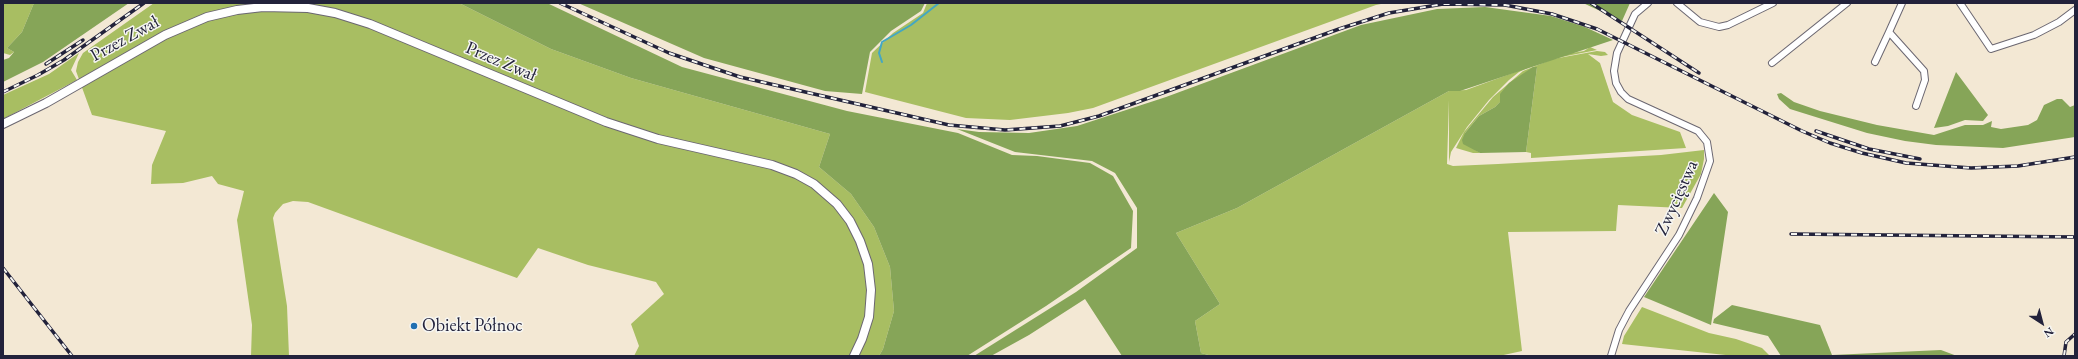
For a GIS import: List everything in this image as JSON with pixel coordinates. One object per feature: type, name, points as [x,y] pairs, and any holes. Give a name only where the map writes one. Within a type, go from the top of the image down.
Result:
[{"type":"street","name":"Zwycięstwa","points":[[1611,356],[1622,322],[1679,235],[1697,198],[1710,161],[1707,142],[1698,131],[1628,99],[1621,92],[1616,83],[1614,71],[1617,53],[1635,14],[1648,3]]},
{"type":"street","points":[[1677,3],[1700,22],[1719,27],[1728,25],[1773,3]]},
{"type":"street","points":[[1772,63],[1847,3]]},
{"type":"street","points":[[1875,62],[1902,3]]},
{"type":"street","points":[[1960,3],[1991,49],[2034,35],[2059,22],[2075,10]]},
{"type":"street","name":"Przez Zwał","points":[[3,124],[46,102],[165,34],[207,17],[237,10],[263,7],[308,8],[335,13],[386,31],[606,122],[658,139],[772,166],[796,174],[814,184],[837,204],[848,218],[860,241],[868,264],[871,290],[869,317],[862,339],[854,356]]},
{"type":"street","points":[[1889,32],[1924,71],[1924,85],[1916,106]]},
{"type":"green space","points":[[3,3],[34,3],[22,32],[7,48],[14,52],[10,55],[3,53]]},
{"type":"green space","points":[[34,3],[129,3],[43,62],[3,82],[3,60],[9,58],[14,52],[7,48],[22,32]]},
{"type":"green space","points":[[154,3],[459,3],[551,49],[631,78],[830,134],[819,167],[851,194],[874,227],[890,267],[894,311],[883,349],[879,356],[634,356],[639,346],[631,324],[664,294],[656,282],[588,265],[538,248],[517,278],[308,202],[293,201],[283,204],[275,213],[273,218],[287,306],[289,356],[251,356],[252,325],[237,220],[244,191],[218,184],[212,176],[183,183],[151,184],[152,165],[166,131],[92,115],[76,71],[78,62],[83,53]]},
{"type":"green space","points":[[459,3],[547,3],[682,67],[847,111],[958,133],[1012,155],[1037,156],[1090,163],[1113,176],[1133,211],[1131,248],[1046,306],[967,356],[879,356],[883,349],[894,311],[890,267],[874,227],[851,194],[819,167],[830,134],[631,78],[551,49]]},
{"type":"green space","points":[[578,3],[925,3],[921,11],[891,31],[870,52],[862,94],[825,91],[704,58]]},
{"type":"green space","points":[[927,3],[1386,3],[1376,5],[1093,108],[1068,113],[1010,120],[966,118],[865,92],[872,53],[893,33],[923,13]]},
{"type":"green space","points":[[1583,3],[1630,3],[1622,21]]},
{"type":"green space","points":[[1485,7],[1551,16],[1585,27],[1613,40],[1460,91],[1449,91],[1237,208],[1176,233],[1220,304],[1195,321],[1201,353],[1212,356],[1122,356],[1085,299],[1029,335],[991,356],[974,356],[1076,292],[1137,248],[1137,208],[1115,173],[1092,161],[1015,152],[957,129],[979,132],[1029,133],[1077,126],[1166,97],[1361,25],[1437,9]]},
{"type":"green space","points":[[1590,47],[1597,50],[1541,61],[1519,72],[1509,80],[1489,100],[1467,127],[1451,152],[1449,162],[1449,100],[1447,164],[1453,166],[1498,164],[1661,155],[1704,150],[1701,174],[1682,208],[1618,205],[1616,231],[1508,232],[1522,351],[1499,356],[1212,356],[1201,353],[1195,321],[1220,304],[1176,233],[1237,208],[1449,91],[1466,90],[1521,70],[1534,62],[1548,57],[1584,51]]},
{"type":"green space","points":[[1597,51],[1605,52],[1608,55],[1601,56],[1588,54],[1600,63],[1613,102],[1632,115],[1680,132],[1686,148],[1531,158],[1531,153],[1526,152],[1537,67],[1495,107],[1479,116],[1465,133],[1468,145],[1480,153],[1473,153],[1456,148],[1464,132],[1493,97],[1523,71],[1553,59]]},
{"type":"green space","points":[[79,53],[71,70],[77,80],[3,119],[3,95],[49,74]]},
{"type":"green space","points":[[1533,67],[1537,67],[1526,152],[1480,153],[1463,144],[1462,140],[1465,133],[1479,116],[1495,107],[1500,102],[1500,94],[1509,83]]},
{"type":"green space","points":[[1956,72],[1988,115],[1983,121],[1965,120],[1948,126],[1934,128]]},
{"type":"green space","points":[[1781,93],[1794,102],[1820,111],[1877,125],[1934,135],[1965,125],[1983,125],[1992,121],[1991,127],[2001,129],[2028,125],[2037,120],[2044,105],[2057,99],[2062,99],[2070,107],[2075,105],[2075,137],[2003,148],[1936,145],[1905,141],[1867,133],[1790,109],[1779,99],[1777,94]]},
{"type":"green space","points":[[1714,193],[1728,212],[1711,325],[1644,297]]},
{"type":"green space","points":[[1732,305],[1820,325],[1832,355],[1941,350],[1957,356],[1781,356],[1768,336],[1713,323],[1714,319]]},
{"type":"green space","points":[[1642,307],[1709,333],[1736,339],[1762,348],[1770,356],[1735,356],[1622,344],[1624,336]]},
{"type":"waterway","points":[[882,62],[879,53],[882,42],[911,25],[939,3]]},
{"type":"railway","points":[[3,92],[38,75],[64,60],[144,3]]},
{"type":"railway","points":[[560,3],[669,53],[740,77],[949,125],[1005,130],[1060,126],[1099,116],[1339,29],[1389,13],[1443,4],[1505,5],[1552,14],[1597,29],[1802,131],[1830,143],[1862,153],[1906,163],[1971,168],[2018,166],[2075,157]]},
{"type":"railway","points":[[1591,3],[1699,73]]},
{"type":"railway","points":[[46,64],[83,40]]},
{"type":"railway","points":[[1816,131],[1869,149],[1920,159]]},
{"type":"railway","points":[[1791,234],[2075,237]]},
{"type":"railway","points":[[3,268],[72,356]]},
{"type":"railway","points":[[2064,356],[2066,342],[2075,334]]},
{"type":"place","name":"Obiekt Północ","points":[[414,326]]}]
